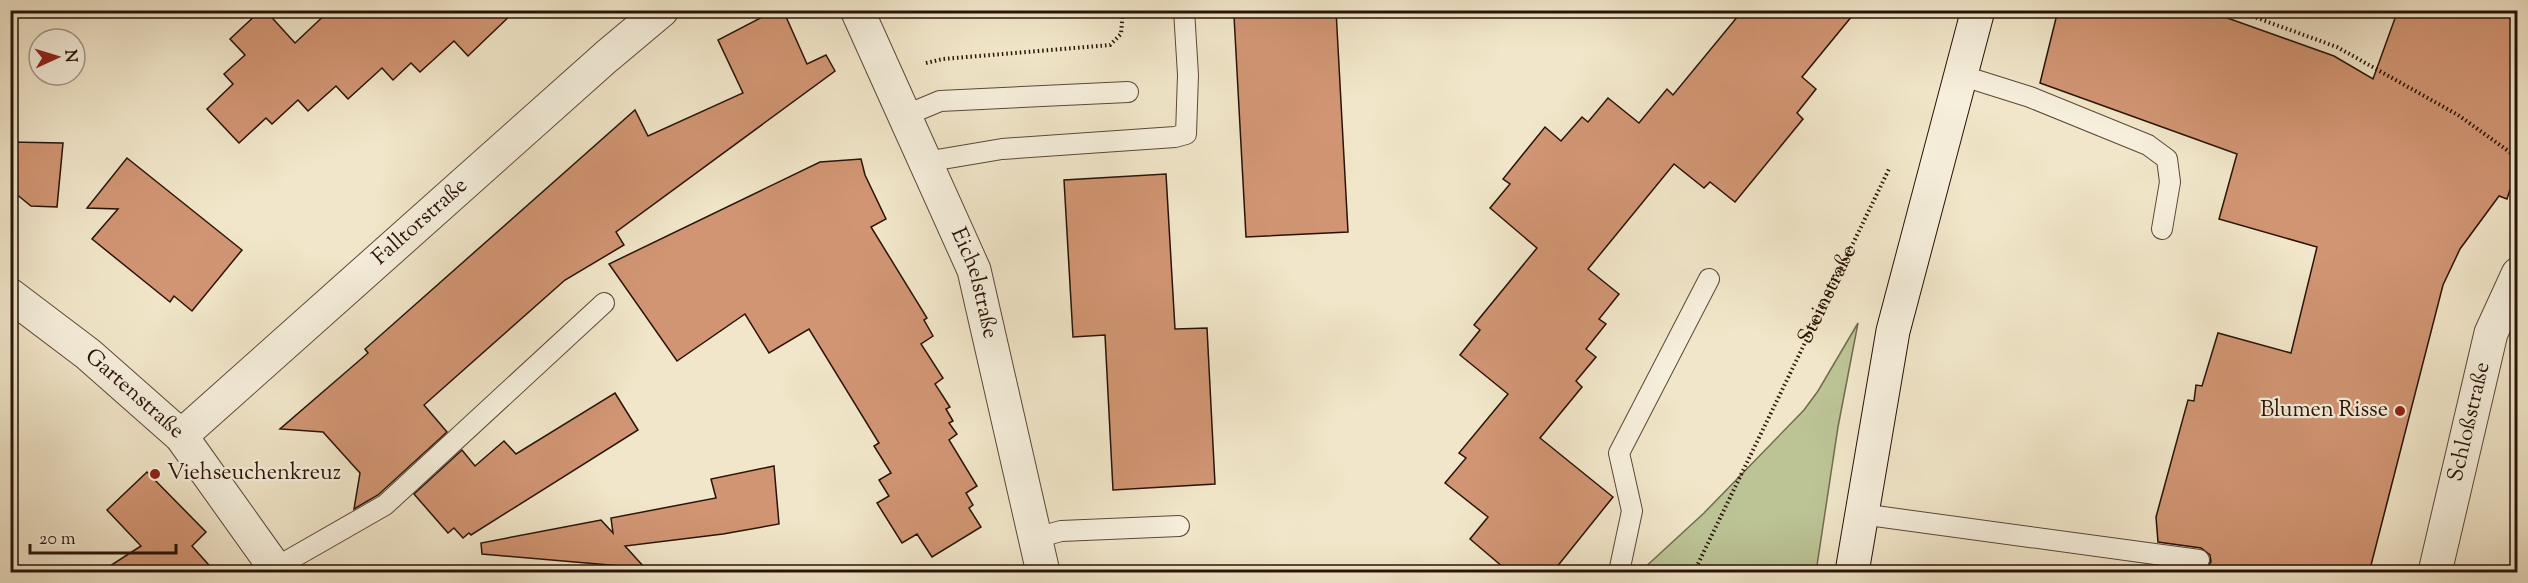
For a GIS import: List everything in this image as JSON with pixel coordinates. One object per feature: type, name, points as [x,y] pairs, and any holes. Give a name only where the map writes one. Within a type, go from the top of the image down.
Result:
[{"type":"street","name":"Falltorstraße","points":[[181,436],[606,57],[662,10]]},
{"type":"street","name":"Eichelstraße","points":[[857,10],[974,270],[1043,573]]},
{"type":"street","points":[[1852,573],[1893,331],[1978,10]]},
{"type":"street","name":"Schloßstraße","points":[[2435,573],[2491,333],[2517,274]]},
{"type":"street","name":"Gartenstraße","points":[[10,295],[88,354],[181,436],[284,571]]},
{"type":"lane","points":[[926,162],[1002,149],[1175,137],[1186,134],[1188,75],[1184,10]]},
{"type":"lane","points":[[1960,75],[2030,97],[2148,145],[2166,159],[2170,182],[2162,229]]},
{"type":"lane","points":[[904,116],[940,101],[1128,92]]},
{"type":"lane","points":[[1619,573],[1632,512],[1619,453],[1709,279]]},
{"type":"lane","points":[[284,571],[385,505],[604,303]]},
{"type":"lane","points":[[1861,514],[2199,560]]},
{"type":"lane","points":[[1035,538],[1061,531],[1179,526]]},
{"type":"path","points":[[944,59],[1110,45],[1120,34],[1123,10]]},
{"type":"path","points":[[2235,10],[2337,47],[2458,115],[2517,158]]},
{"type":"path","name":"Steinstraße","points":[[1694,573],[1890,168]]},
{"type":"green space","points":[[1858,323],[1838,427],[1816,572],[1641,571],[1704,513],[1804,410],[1818,391]]},
{"type":"building","points":[[261,10],[265,10],[295,43],[330,10],[516,10],[468,56],[454,41],[420,72],[411,63],[393,80],[382,68],[348,99],[336,86],[308,111],[298,100],[272,124],[266,118],[239,143],[207,109],[233,84],[224,74],[245,55],[230,39]]},
{"type":"building","points":[[776,10],[783,10],[807,64],[826,55],[835,71],[616,232],[624,245],[565,280],[424,405],[447,432],[378,495],[354,509],[360,473],[323,432],[280,429],[368,353],[365,349],[635,110],[648,136],[743,93],[718,40]]},
{"type":"building","points":[[1243,10],[1336,10],[1348,232],[1246,237],[1234,16],[1244,15]]},
{"type":"building","points":[[1743,10],[1857,10],[1802,77],[1816,89],[1797,113],[1803,119],[1735,202],[1710,182],[1704,188],[1674,164],[1588,269],[1619,294],[1599,319],[1606,324],[1586,349],[1596,357],[1576,381],[1582,387],[1540,438],[1613,497],[1552,573],[1510,573],[1470,539],[1488,517],[1445,483],[1466,458],[1459,453],[1508,394],[1460,355],[1480,330],[1474,325],[1537,248],[1490,208],[1510,184],[1503,179],[1545,127],[1561,141],[1582,117],[1588,122],[1608,98],[1639,123],[1667,89],[1673,95]]},
{"type":"building","points":[[2058,10],[2205,10],[2334,56],[2373,79],[2398,10],[2517,10],[2517,168],[2507,199],[2499,196],[2460,249],[2443,285],[2369,573],[2160,573],[2159,567],[2203,571],[2211,562],[2210,555],[2201,548],[2158,542],[2156,517],[2188,400],[2194,401],[2196,385],[2202,386],[2218,333],[2291,353],[2317,247],[2219,219],[2237,154],[2040,83]]},
{"type":"building","points":[[10,142],[63,143],[57,207],[31,206],[10,189]]},
{"type":"building","points":[[127,158],[242,250],[192,311],[174,296],[170,302],[92,239],[118,209],[87,208]]},
{"type":"building","points":[[861,159],[865,175],[886,219],[871,227],[927,318],[924,320],[933,336],[921,344],[943,378],[935,384],[950,407],[946,409],[953,421],[949,423],[957,434],[949,440],[977,486],[966,493],[973,505],[969,508],[981,527],[932,557],[917,534],[902,543],[877,503],[889,496],[879,480],[891,473],[874,446],[879,443],[809,329],[769,353],[745,314],[677,361],[609,264],[820,162]]},
{"type":"building","points":[[1166,174],[1175,329],[1207,328],[1215,484],[1113,490],[1105,335],[1073,337],[1064,180]]},
{"type":"building","points":[[615,393],[638,430],[471,535],[469,533],[463,538],[454,528],[448,533],[414,494],[462,450],[475,466],[504,441],[516,454]]},
{"type":"building","points":[[774,466],[779,524],[723,534],[625,546],[645,568],[482,554],[481,543],[601,520],[613,533],[611,518],[716,498],[711,479]]},
{"type":"building","points":[[147,472],[206,532],[192,546],[216,573],[99,573],[141,546],[107,510]]},
{"type":"place","name":"Blumen Risse","points":[[2400,411]]},
{"type":"place","name":"Viehseuchenkreuz","points":[[155,474]]}]
